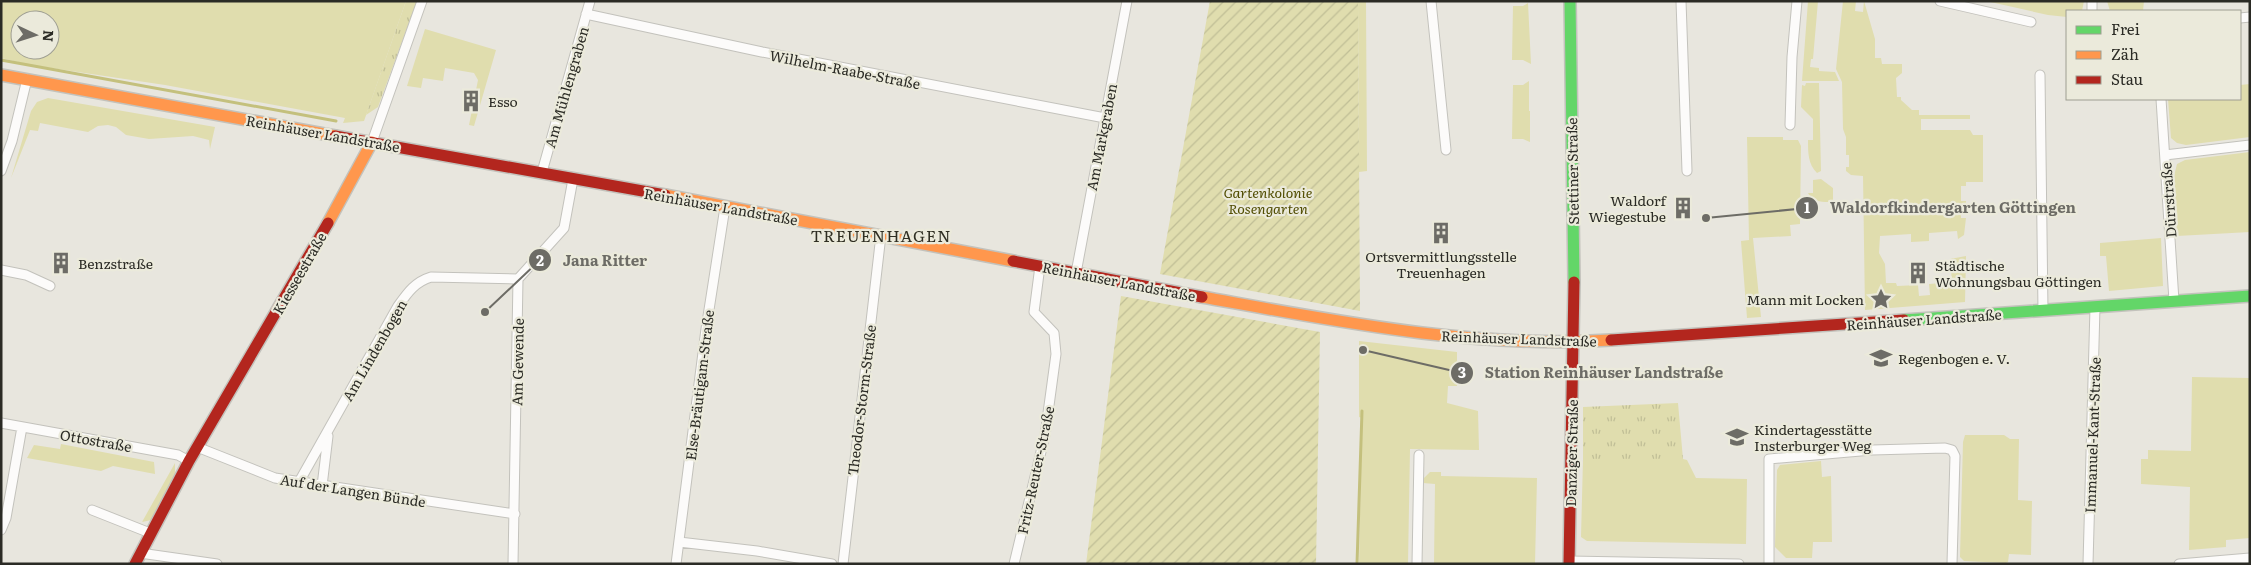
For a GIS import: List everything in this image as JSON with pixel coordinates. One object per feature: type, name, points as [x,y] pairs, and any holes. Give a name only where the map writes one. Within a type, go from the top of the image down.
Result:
[{"type":"main road","name":"Stettiner Straße","points":[[1570,1],[1573,342]]},
{"type":"main road","name":"Reinhäuser Landstraße","points":[[1,74],[542,172],[1076,273],[1356,324],[1423,334],[1573,342],[2250,296]]},
{"type":"main road","name":"Kiesseestraße","points":[[135,564],[189,460],[310,256],[364,160],[372,142]]},
{"type":"main road","name":"Danziger Straße","points":[[1569,562],[1573,342]]},
{"type":"street","name":"Kiesseestraße","points":[[372,142],[422,1]]},
{"type":"street","name":"Am Mühlengraben","points":[[542,172],[590,1]]},
{"type":"street","name":"Am Markgraben","points":[[1076,273],[1127,1]]},
{"type":"street","points":[[1431,1],[1446,150]]},
{"type":"street","points":[[1681,1],[1687,170]]},
{"type":"street","points":[[1790,125],[1792,57],[1797,1]]},
{"type":"street","points":[[1940,1],[2031,22]]},
{"type":"street","name":"Wilhelm-Raabe-Straße","points":[[586,14],[762,52],[1105,118]]},
{"type":"street","points":[[2040,74],[2043,311]]},
{"type":"street","points":[[1,171],[12,141],[27,79]]},
{"type":"street","name":"Dürrstraße","points":[[2161,100],[2174,302]]},
{"type":"street","points":[[2165,155],[2250,145]]},
{"type":"street","points":[[518,279],[564,228],[573,179]]},
{"type":"street","name":"Else-Bräutigam-Straße","points":[[676,564],[708,311],[725,207]]},
{"type":"street","name":"Theodor-Storm-Straße","points":[[843,564],[881,236]]},
{"type":"street","name":"Fritz-Reuter-Straße","points":[[1014,564],[1044,443],[1056,354],[1054,333],[1034,312],[1040,266]]},
{"type":"street","points":[[1,270],[26,274],[50,286]]},
{"type":"street","name":"Am Lindenbogen","points":[[299,482],[398,306],[419,281],[431,277],[518,279]]},
{"type":"street","name":"Am Gewende","points":[[513,564],[518,279]]},
{"type":"street","name":"Immanuel-Kant-Straße","points":[[2088,564],[2095,307]]},
{"type":"street","name":"Ottostraße","points":[[1,423],[178,455],[189,460]]},
{"type":"street","points":[[1,530],[6,518],[22,427]]},
{"type":"street","name":"Am Lindenbogen","points":[[322,486],[328,431]]},
{"type":"street","name":"Auf der Langen Bünde","points":[[197,448],[275,478],[515,514]]},
{"type":"street","points":[[1769,564],[1769,459],[1872,450],[1945,448],[1952,450],[1955,456],[1952,564]]},
{"type":"street","points":[[1417,564],[1419,455]]},
{"type":"street","points":[[92,510],[150,533]]},
{"type":"street","points":[[679,542],[757,551],[832,564]]},
{"type":"street","points":[[140,553],[217,564]]},
{"type":"street","points":[[2179,564],[2237,561],[2250,558]]},
{"type":"street","points":[[1569,562],[1739,564]]},
{"type":"green space","points":[[1,1],[406,1],[364,121],[343,123],[345,118],[165,85],[31,65],[1,58]]},
{"type":"green space","points":[[406,1],[417,1],[378,107],[366,115]]},
{"type":"green space","name":"Gartenkolonie Rosengarten","points":[[1210,1],[1358,1],[1360,311],[1160,274]]},
{"type":"green space","points":[[1358,1],[1366,1],[1367,171],[1359,172]]},
{"type":"green space","points":[[1808,1],[1818,1],[1813,59],[1811,59],[1810,67],[1819,68],[1819,71],[1835,72],[1839,81],[1802,81]]},
{"type":"green space","points":[[1843,1],[1856,1],[1855,11],[1863,12],[1864,1],[1875,39],[1875,58],[1881,58],[1882,64],[1902,64],[1902,73],[1896,78],[1897,97],[1901,97],[1901,100],[1912,110],[1919,110],[1919,115],[1970,115],[1970,119],[1921,119],[1921,130],[1970,130],[1973,135],[1983,135],[1983,182],[1966,182],[1966,186],[1961,186],[1961,201],[1966,201],[1966,210],[1961,210],[1961,218],[1966,218],[1964,235],[1958,239],[1957,231],[1929,233],[1929,241],[1911,242],[1911,234],[1880,236],[1879,253],[1885,264],[1886,283],[1896,283],[1897,286],[1918,285],[1919,296],[1930,295],[1929,284],[1952,282],[1950,259],[1966,256],[1965,302],[1865,310],[1863,176],[1851,175],[1846,171],[1846,167],[1849,167],[1849,155],[1846,155],[1846,137],[1843,129],[1842,82],[1836,69]]},
{"type":"green space","points":[[1986,1],[2084,1],[2082,10],[2066,10],[2066,17],[2048,15]]},
{"type":"green space","points":[[2107,1],[2144,1],[2143,10],[2110,10]]},
{"type":"green space","points":[[1528,3],[1531,64],[1523,60],[1512,60],[1513,6],[1523,6]]},
{"type":"green space","points":[[425,29],[496,50],[474,126],[469,125],[478,80],[474,73],[445,68],[443,81],[423,78],[421,88],[407,86]]},
{"type":"green space","points":[[1529,81],[1530,142],[1523,139],[1512,139],[1513,85],[1523,85]]},
{"type":"green space","points":[[1806,83],[1819,83],[1821,171],[1817,173],[1810,162],[1808,149],[1808,140],[1813,140],[1813,119],[1801,107],[1802,85],[1805,86]]},
{"type":"green space","points":[[2250,84],[2250,137],[2186,145],[2177,143],[2171,138],[2168,100],[2241,100],[2241,85]]},
{"type":"green space","points":[[48,98],[215,127],[210,149],[209,140],[193,136],[149,139],[126,135],[116,127],[108,125],[98,126],[88,132],[40,123],[38,131],[30,130],[11,178],[31,111],[37,102]]},
{"type":"green space","points":[[1747,137],[1783,137],[1783,140],[1798,140],[1801,146],[1800,224],[1790,225],[1791,236],[1753,238],[1761,317],[1747,318],[1741,241],[1749,240]]},
{"type":"green space","points":[[2250,152],[2250,232],[2177,236],[2174,176],[2177,164],[2185,160]]},
{"type":"green space","points":[[1821,179],[1833,188],[1833,202],[1815,200],[1808,193],[1813,193],[1813,180]]},
{"type":"green space","points":[[2161,238],[2163,286],[2109,291],[2106,256],[2100,256],[2100,243]]},
{"type":"green space","points":[[1121,296],[1320,332],[1316,564],[1086,564]]},
{"type":"green space","points":[[1359,341],[1457,352],[1457,386],[1448,386],[1447,403],[1478,411],[1479,450],[1410,449],[1408,564],[1359,564],[1362,418],[1359,417]]},
{"type":"green space","points":[[2192,377],[2250,378],[2250,538],[2226,540],[2226,547],[2189,550],[2190,487],[2141,484],[2141,459],[2148,459],[2148,450],[2191,451]]},
{"type":"green space","points":[[1678,403],[1683,459],[1583,459],[1583,407]]},
{"type":"green space","points":[[1965,435],[2004,435],[2010,439],[2019,439],[2018,500],[2032,501],[2031,555],[2009,554],[2008,562],[2006,563],[1964,561],[1960,557],[1963,442]]},
{"type":"green space","points":[[61,444],[154,462],[155,474],[113,466],[101,471],[27,458],[34,445],[60,449]]},
{"type":"green space","points":[[1583,459],[1683,459],[1687,460],[1696,478],[1747,479],[1746,544],[1587,541],[1581,537]]},
{"type":"green space","points":[[1821,461],[1822,477],[1831,476],[1832,542],[1813,542],[1812,558],[1786,558],[1775,547],[1777,470],[1780,465]]},
{"type":"green space","points":[[175,463],[175,475],[151,520],[142,522]]},
{"type":"green space","points":[[1430,472],[1441,472],[1441,476],[1537,478],[1535,564],[1434,564],[1435,484],[1423,483],[1423,479]]},
{"type":"waterway","points":[[1,60],[336,121]]},
{"type":"waterway","points":[[1357,564],[1362,411]]},
{"type":"traffic: fast","points":[[1570,1],[1574,282]]},
{"type":"traffic: fast","points":[[1904,320],[2250,296]]},
{"type":"traffic: slow","points":[[1,75],[335,136]]},
{"type":"traffic: slow","points":[[328,223],[372,142]]},
{"type":"traffic: slow","points":[[665,195],[1013,261]]},
{"type":"traffic: slow","points":[[1202,297],[1354,324],[1457,337],[1560,342],[1611,340]]},
{"type":"traffic: jam","points":[[335,136],[665,195]]},
{"type":"traffic: jam","points":[[135,564],[189,461],[328,223]]},
{"type":"traffic: jam","points":[[1013,261],[1202,297]]},
{"type":"traffic: jam","points":[[1569,564],[1574,282]]},
{"type":"traffic: jam","points":[[1611,340],[1904,320]]},
{"type":"place","name":"Esso","points":[[471,101]]},
{"type":"place","name":"Waldorf Wiegestube","points":[[1683,208]]},
{"type":"place","name":"Waldorfkindergarten Göttingen","points":[[1706,218]]},
{"type":"place","name":"Ortsvermittlungsstelle Treuenhagen","points":[[1441,233]]},
{"type":"place","name":"Benzstraße","points":[[61,263]]},
{"type":"place","name":"Städtische Wohnungsbau Göttingen","points":[[1918,273]]},
{"type":"place","name":"Mann mit Locken","points":[[1881,299]]},
{"type":"place","name":"Jana Ritter","points":[[485,312]]},
{"type":"place","name":"Station Reinhäuser Landstraße","points":[[1363,350]]},
{"type":"place","name":"Regenbogen e. V.","points":[[1881,358]]},
{"type":"place","name":"Kindertagesstätte Insterburger Weg","points":[[1737,437]]},
{"type":"district","name":"TREUENHAGEN","points":[[881,235]]}]
